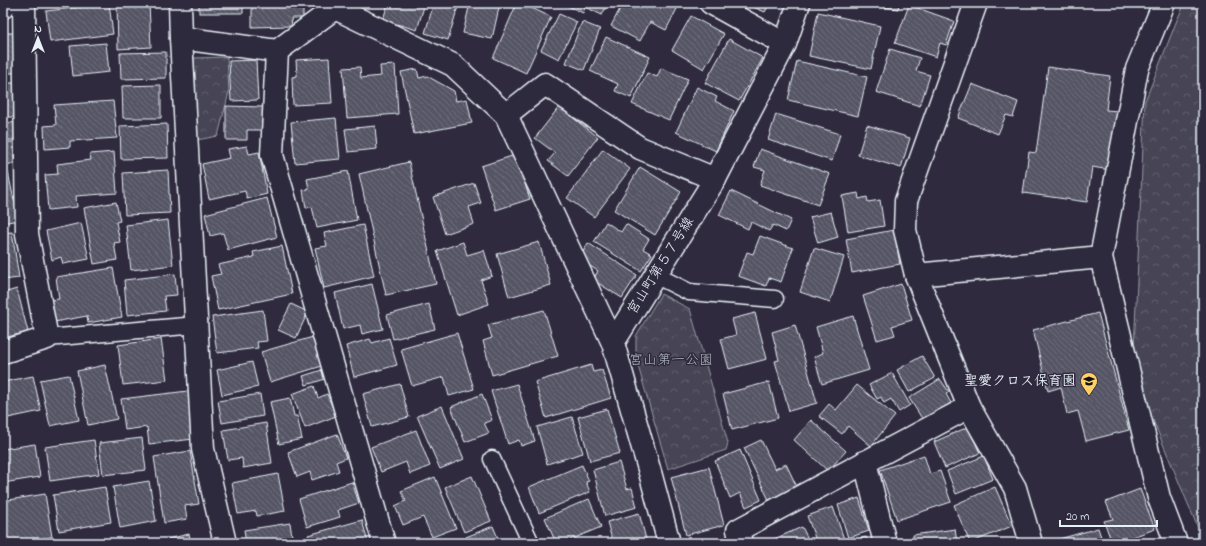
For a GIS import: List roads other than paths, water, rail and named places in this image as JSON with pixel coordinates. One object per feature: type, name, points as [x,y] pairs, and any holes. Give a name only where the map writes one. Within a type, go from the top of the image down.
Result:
[{"type":"street","points":[[3,6],[6,3]]},
{"type":"street","points":[[3,352],[47,338],[27,234],[24,3]]},
{"type":"street","points":[[180,3],[203,449],[225,543]]},
{"type":"street","points":[[711,3],[785,44]]},
{"type":"street","name":"宮山町第５７号線","points":[[613,343],[715,179],[785,44],[799,3]]},
{"type":"street","points":[[976,3],[906,201],[905,230],[916,275],[969,407],[1015,488],[1031,543]]},
{"type":"street","points":[[1164,3],[1137,69],[1101,257],[1159,498],[1176,543]]},
{"type":"street","points":[[181,38],[277,51],[339,5],[453,65],[506,115],[613,343],[669,543]]},
{"type":"street","points":[[277,51],[272,155],[384,543]]},
{"type":"street","points":[[506,115],[545,84],[640,148],[715,179]]},
{"type":"street","points":[[916,275],[1101,257]]},
{"type":"street","points":[[741,543],[738,530],[969,407]]},
{"type":"street","points":[[865,462],[885,543]]},
{"type":"lane","points":[[655,275],[689,292],[775,299]]},
{"type":"lane","points":[[47,338],[197,325]]},
{"type":"lane","points":[[492,459],[531,543]]},
{"type":"place","name":"聖愛クロス保育園","points":[[1089,396]]},
{"type":"park label","name":"宮山第一公園","points":[[671,360]]}]
